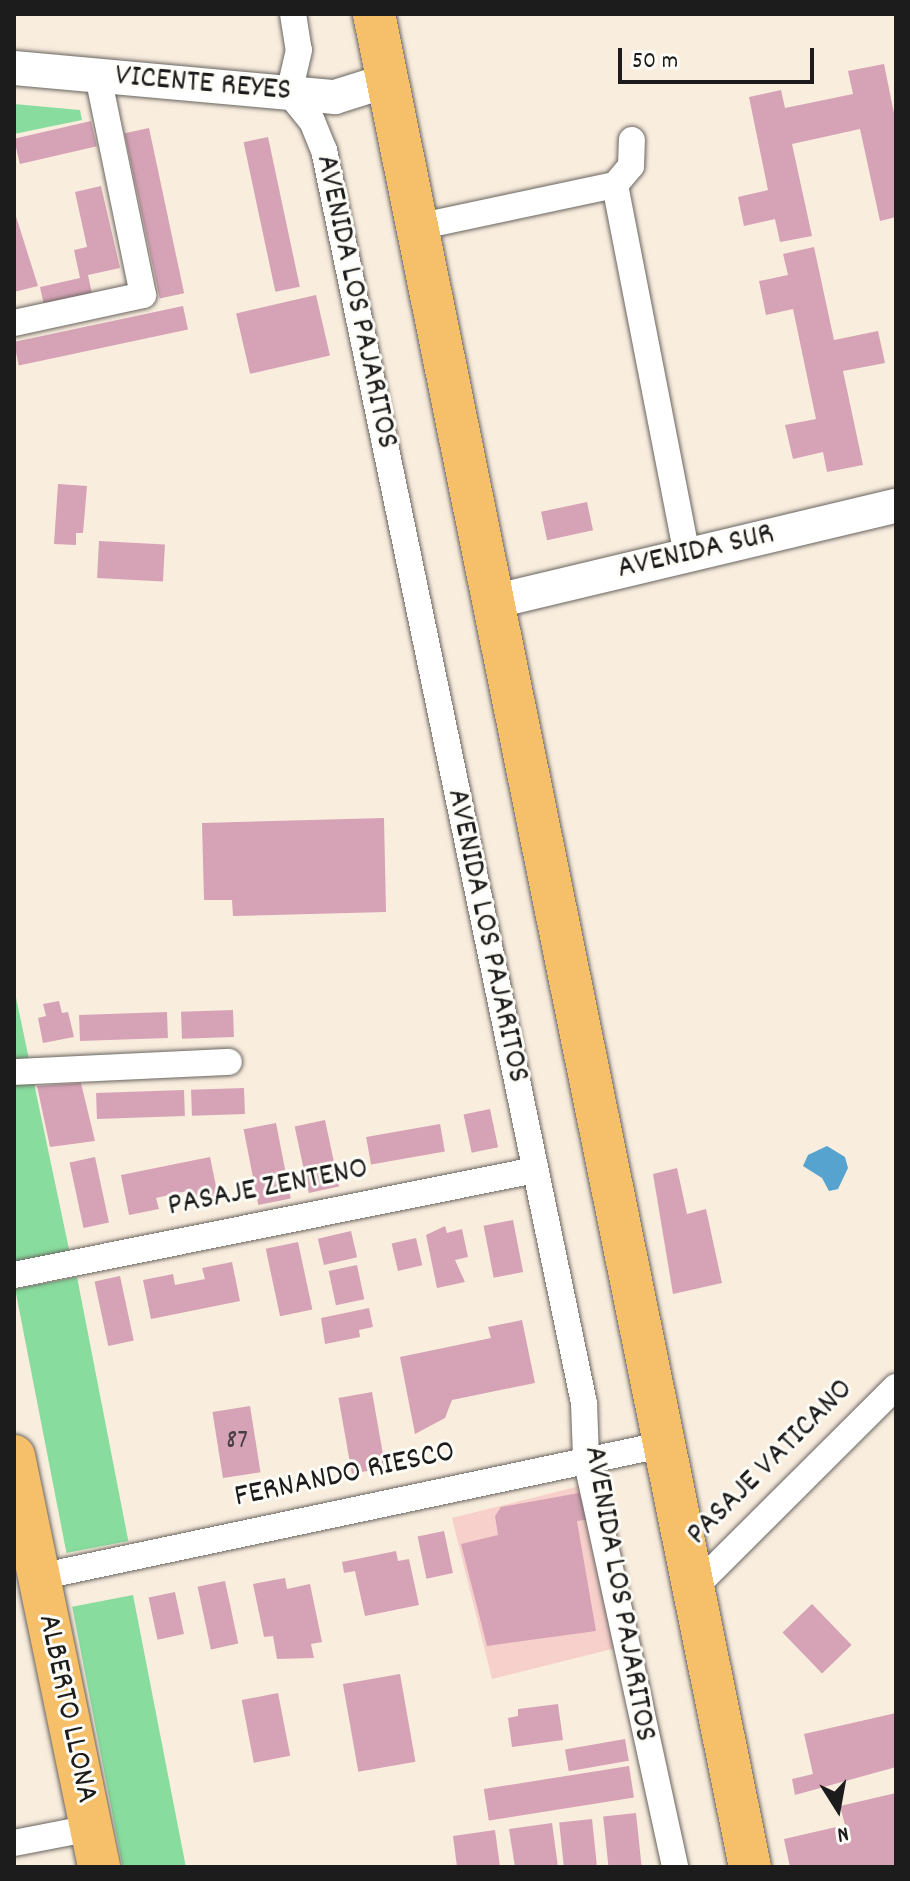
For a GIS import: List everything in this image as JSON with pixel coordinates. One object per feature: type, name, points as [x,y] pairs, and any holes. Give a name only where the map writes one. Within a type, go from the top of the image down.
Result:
[{"type":"main road","points":[[374,14],[496,601],[750,1867]]},
{"type":"main road","name":"ALBERTO LLONA","points":[[14,1456],[95,1848]]},
{"type":"street","points":[[289,93],[299,50],[293,14]]},
{"type":"street","name":"VICENTE REYES","points":[[14,68],[335,97],[389,80]]},
{"type":"street","points":[[14,323],[143,295],[98,76]]},
{"type":"street","name":"AVENIDA LOS PAJARITOS","points":[[289,93],[312,121],[324,150],[584,1403],[586,1458],[675,1867]]},
{"type":"street","points":[[417,227],[615,185],[631,166],[632,140]]},
{"type":"street","points":[[615,185],[687,555]]},
{"type":"street","name":"AVENIDA SUR","points":[[496,601],[896,506]]},
{"type":"street","points":[[14,1072],[229,1062]]},
{"type":"street","name":"PASAJE ZENTENO","points":[[14,1275],[535,1170]]},
{"type":"street","name":"PASAJE VATICANO","points":[[694,1588],[896,1387]]},
{"type":"street","name":"FERNANDO RIESCO","points":[[39,1577],[586,1458],[666,1444]]},
{"type":"street","points":[[14,1843],[95,1848]]},
{"type":"shaded area","points":[[580,1486],[620,1647],[492,1679],[452,1518]]},
{"type":"green space","points":[[14,104],[80,110],[82,120],[14,134]]},
{"type":"green space","points":[[14,988],[70,1254],[14,1266]]},
{"type":"green space","points":[[77,1277],[128,1541],[66,1553],[15,1289]]},
{"type":"green space","points":[[133,1595],[186,1867],[123,1867],[72,1607]]},
{"type":"water","points":[[827,1146],[845,1157],[848,1168],[838,1189],[829,1191],[822,1178],[803,1166],[808,1155]]},
{"type":"building","points":[[884,64],[896,123],[896,217],[880,221],[860,129],[792,144],[812,236],[780,242],[775,219],[744,226],[738,197],[768,190],[749,97],[781,90],[785,108],[853,94],[848,71]]},
{"type":"building","points":[[91,121],[97,146],[20,164],[14,139]]},
{"type":"building","points":[[149,128],[184,293],[160,299],[125,133]]},
{"type":"building","points":[[268,137],[300,287],[275,292],[244,142]]},
{"type":"building","points":[[101,186],[120,268],[88,275],[93,299],[45,310],[40,287],[80,278],[74,250],[87,247],[75,192]]},
{"type":"building","points":[[14,210],[38,286],[14,292]]},
{"type":"building","points":[[814,247],[834,340],[878,331],[885,363],[843,371],[863,465],[827,472],[823,452],[793,459],[785,425],[816,419],[793,309],[766,315],[759,281],[788,275],[783,254]]},
{"type":"building","points":[[316,295],[330,355],[250,374],[236,313]]},
{"type":"building","points":[[183,306],[188,329],[19,365],[14,342]]},
{"type":"building","points":[[58,484],[87,486],[83,533],[76,533],[76,545],[54,544]]},
{"type":"building","points":[[587,502],[593,530],[547,540],[541,512]]},
{"type":"building","points":[[99,541],[165,544],[163,581],[97,578]]},
{"type":"building","points":[[384,818],[386,912],[233,916],[232,900],[204,900],[202,823]]},
{"type":"building","points":[[59,1001],[62,1013],[68,1012],[74,1037],[43,1043],[38,1018],[46,1016],[43,1004]]},
{"type":"building","points":[[233,1010],[234,1037],[182,1039],[181,1012]]},
{"type":"building","points":[[167,1012],[168,1038],[80,1041],[79,1015]]},
{"type":"building","points":[[81,1083],[95,1141],[50,1147],[37,1086]]},
{"type":"building","points":[[244,1088],[245,1114],[192,1116],[191,1090]]},
{"type":"building","points":[[184,1090],[185,1116],[97,1119],[96,1093]]},
{"type":"building","points":[[490,1109],[498,1147],[472,1153],[464,1115]]},
{"type":"building","points":[[325,1120],[339,1187],[309,1193],[295,1126]]},
{"type":"building","points":[[276,1123],[291,1199],[258,1205],[244,1129]]},
{"type":"building","points":[[440,1124],[445,1152],[371,1165],[366,1137]]},
{"type":"building","points":[[95,1157],[109,1223],[83,1228],[70,1162]]},
{"type":"building","points":[[210,1157],[218,1196],[190,1202],[187,1191],[156,1198],[159,1209],[129,1215],[121,1175]]},
{"type":"building","points":[[677,1168],[687,1214],[706,1209],[722,1283],[673,1294],[653,1174]]},
{"type":"building","points":[[513,1220],[523,1272],[494,1278],[484,1226]]},
{"type":"building","points":[[445,1226],[447,1233],[462,1229],[468,1257],[455,1260],[465,1282],[437,1288],[426,1235]]},
{"type":"building","points":[[351,1231],[357,1257],[324,1265],[318,1239]]},
{"type":"building","points":[[416,1238],[422,1265],[398,1271],[392,1244]]},
{"type":"building","points":[[298,1242],[312,1309],[280,1316],[266,1249]]},
{"type":"building","points":[[232,1262],[240,1301],[151,1319],[143,1280],[173,1274],[175,1285],[205,1279],[202,1268]]},
{"type":"building","points":[[357,1265],[364,1299],[336,1305],[329,1271]]},
{"type":"building","points":[[120,1276],[134,1341],[108,1346],[95,1281]]},
{"type":"building","points":[[369,1308],[373,1327],[359,1330],[360,1337],[325,1344],[321,1318]]},
{"type":"building","points":[[522,1320],[535,1383],[452,1400],[445,1418],[415,1434],[400,1357],[491,1338],[488,1327]]},
{"type":"building","points":[[372,1392],[385,1468],[352,1474],[339,1398]]},
{"type":"building","points":[[250,1406],[260,1472],[223,1478],[212,1412]]},
{"type":"building","points":[[579,1493],[591,1519],[577,1521],[596,1631],[487,1646],[461,1544],[498,1535],[495,1516],[501,1507]]},
{"type":"building","points":[[444,1531],[453,1573],[427,1579],[418,1537]]},
{"type":"building","points":[[396,1551],[398,1561],[409,1559],[419,1605],[365,1616],[355,1571],[344,1573],[342,1562]]},
{"type":"building","points":[[285,1578],[287,1589],[310,1584],[322,1642],[311,1644],[314,1658],[277,1659],[273,1636],[264,1637],[253,1584]]},
{"type":"building","points":[[225,1581],[238,1644],[211,1649],[198,1587]]},
{"type":"building","points":[[175,1592],[184,1634],[158,1640],[149,1598]]},
{"type":"building","points":[[812,1604],[852,1645],[822,1673],[783,1632]]},
{"type":"building","points":[[400,1674],[415,1762],[358,1772],[343,1684]]},
{"type":"building","points":[[278,1693],[290,1756],[254,1763],[242,1700]]},
{"type":"building","points":[[558,1704],[563,1740],[512,1747],[508,1718],[518,1716],[518,1709]]},
{"type":"building","points":[[896,1713],[896,1767],[795,1795],[792,1779],[813,1774],[804,1734]]},
{"type":"building","points":[[625,1739],[629,1761],[569,1771],[565,1750]]},
{"type":"building","points":[[629,1766],[634,1798],[489,1821],[484,1789]]},
{"type":"building","points":[[896,1793],[896,1867],[790,1867],[784,1839],[845,1825],[840,1806]]},
{"type":"building","points":[[636,1813],[642,1867],[608,1867],[603,1816]]},
{"type":"building","points":[[592,1819],[597,1865],[564,1867],[559,1822]]},
{"type":"building","points":[[552,1823],[558,1867],[515,1867],[509,1829]]},
{"type":"building","points":[[495,1830],[500,1867],[457,1867],[453,1836]]}]
